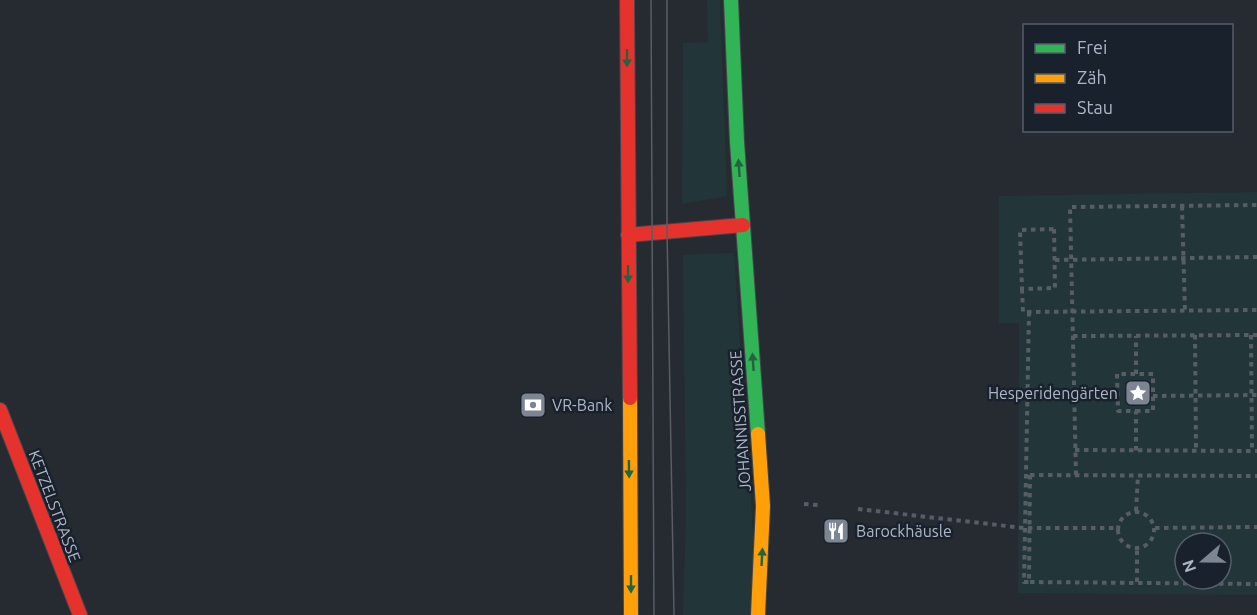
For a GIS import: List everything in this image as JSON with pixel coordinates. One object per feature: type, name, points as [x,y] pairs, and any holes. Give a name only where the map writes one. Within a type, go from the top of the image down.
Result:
[{"type":"main road","points":[[627,0],[631,615]]},
{"type":"main road","name":"JOHANNISSTRASSE","points":[[731,0],[743,225],[763,506],[763,548],[758,615]]},
{"type":"main road","points":[[628,235],[743,225]]},
{"type":"main road","name":"KETZELSTRASSE","points":[[0,410],[80,615]]},
{"type":"path","points":[[1076,475],[1070,207],[1257,205]]},
{"type":"path","points":[[1182,206],[1185,312]]},
{"type":"path","points":[[1022,289],[1055,288],[1054,229],[1020,230],[1022,289],[1023,312],[1257,310]]},
{"type":"path","points":[[1054,260],[1257,257]]},
{"type":"path","points":[[1029,312],[1028,475],[1024,582],[1257,584]]},
{"type":"path","points":[[1195,335],[1196,451]]},
{"type":"path","points":[[1073,336],[1254,335],[1254,451],[1075,450]]},
{"type":"path","points":[[1136,336],[1136,374]]},
{"type":"path","points":[[1117,374],[1136,374],[1153,374],[1153,411],[1118,411],[1117,374]]},
{"type":"path","points":[[1153,396],[1254,395]]},
{"type":"path","points":[[1074,396],[1117,396]]},
{"type":"path","points":[[1136,411],[1136,451]]},
{"type":"path","points":[[1028,475],[1257,476]]},
{"type":"path","points":[[1136,511],[1138,475]]},
{"type":"path","points":[[802,504],[818,504]]},
{"type":"path","points":[[858,509],[1027,528],[1118,528]]},
{"type":"path","points":[[1136,511],[1149,516],[1155,528],[1153,538],[1147,545],[1137,548],[1127,546],[1120,538],[1118,528],[1124,516],[1136,511]]},
{"type":"path","points":[[1155,528],[1257,527]]},
{"type":"path","points":[[1137,548],[1137,582]]},
{"type":"green space","points":[[707,0],[720,0],[727,196],[682,204],[683,43],[708,42]]},
{"type":"green space","name":"Hesperidengärten","points":[[1257,192],[1257,595],[1018,593],[1019,323],[999,323],[999,196]]},
{"type":"green space","points":[[734,253],[754,545],[751,615],[683,615],[686,514],[683,255]]},
{"type":"tram line","points":[[651,0],[654,615]]},
{"type":"tram line","points":[[667,0],[667,232],[674,615]]},
{"type":"traffic: fast","points":[[731,0],[737,142],[758,434]]},
{"type":"traffic: slow","points":[[630,398],[631,615]]},
{"type":"traffic: slow","points":[[758,434],[763,506],[758,615]]},
{"type":"traffic: jam","points":[[627,0],[630,398]]},
{"type":"traffic: jam","points":[[628,235],[743,225]]},
{"type":"traffic: jam","points":[[0,410],[80,615]]},
{"type":"place","name":"Hesperidengärten","points":[[1138,393]]},
{"type":"place","name":"VR-Bank","points":[[533,405]]},
{"type":"place","name":"Barockhäusle","points":[[836,531]]}]
